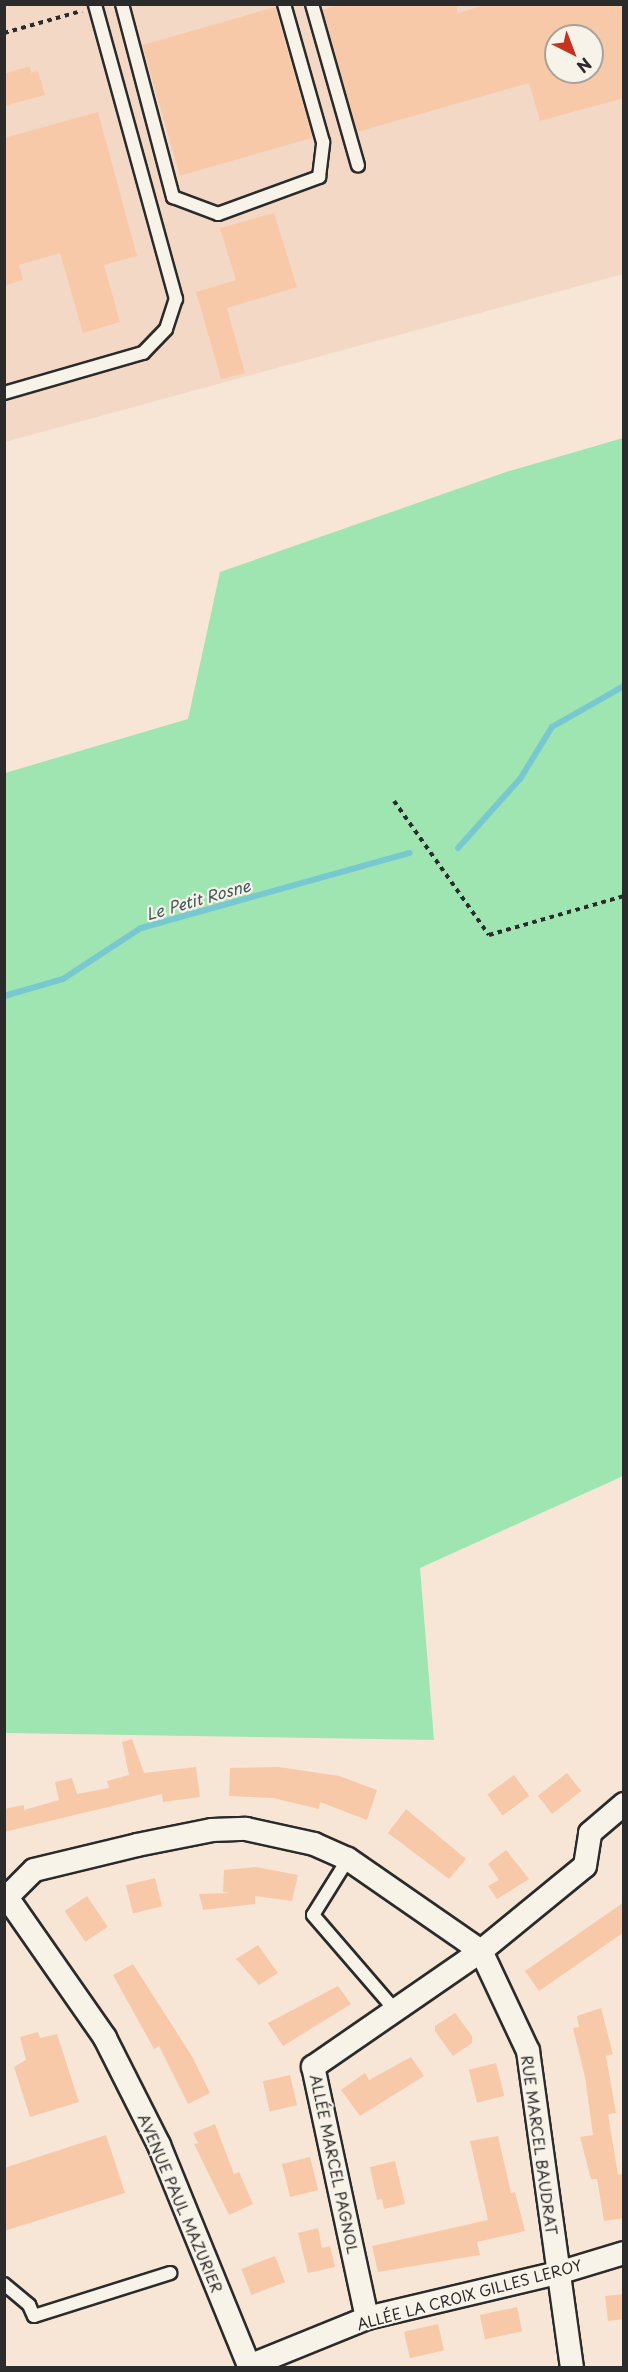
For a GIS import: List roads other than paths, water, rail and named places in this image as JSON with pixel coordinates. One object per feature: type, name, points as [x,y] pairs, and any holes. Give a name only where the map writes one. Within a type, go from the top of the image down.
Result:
[{"type":"street","name":"ALLÉE MARCEL PAGNOL","points":[[367,2319],[313,2067],[481,1951],[585,1866],[590,1833],[624,1804]]},
{"type":"street","points":[[6,1895],[34,1870],[212,1830],[246,1829],[280,1834],[314,1844],[348,1859],[481,1951]]},
{"type":"street","name":"AVENUE PAUL MAZURIER","points":[[6,1895],[105,2038],[159,2145],[249,2367]]},
{"type":"street","name":"RUE MARCEL BAUDRAT","points":[[481,1951],[528,2051],[572,2367]]},
{"type":"street","name":"ALLÉE LA CROIX GILLES LEROY","points":[[249,2367],[367,2319],[558,2273],[624,2253]]},
{"type":"lane","points":[[122,4],[173,197],[218,214],[319,177],[323,142],[284,4]]},
{"type":"lane","points":[[312,4],[358,166]]},
{"type":"lane","points":[[4,393],[143,353],[166,329],[176,299],[96,6]]},
{"type":"lane","points":[[348,1859],[313,1915],[395,2010]]},
{"type":"lane","points":[[4,2284],[29,2305],[34,2316],[170,2273]]},
{"type":"waterway","name":"Le Petit Rosne","points":[[458,848],[520,779],[552,727],[624,686]]},
{"type":"waterway","name":"Le Petit Rosne","points":[[4,996],[63,979],[141,928],[410,853]]}]
